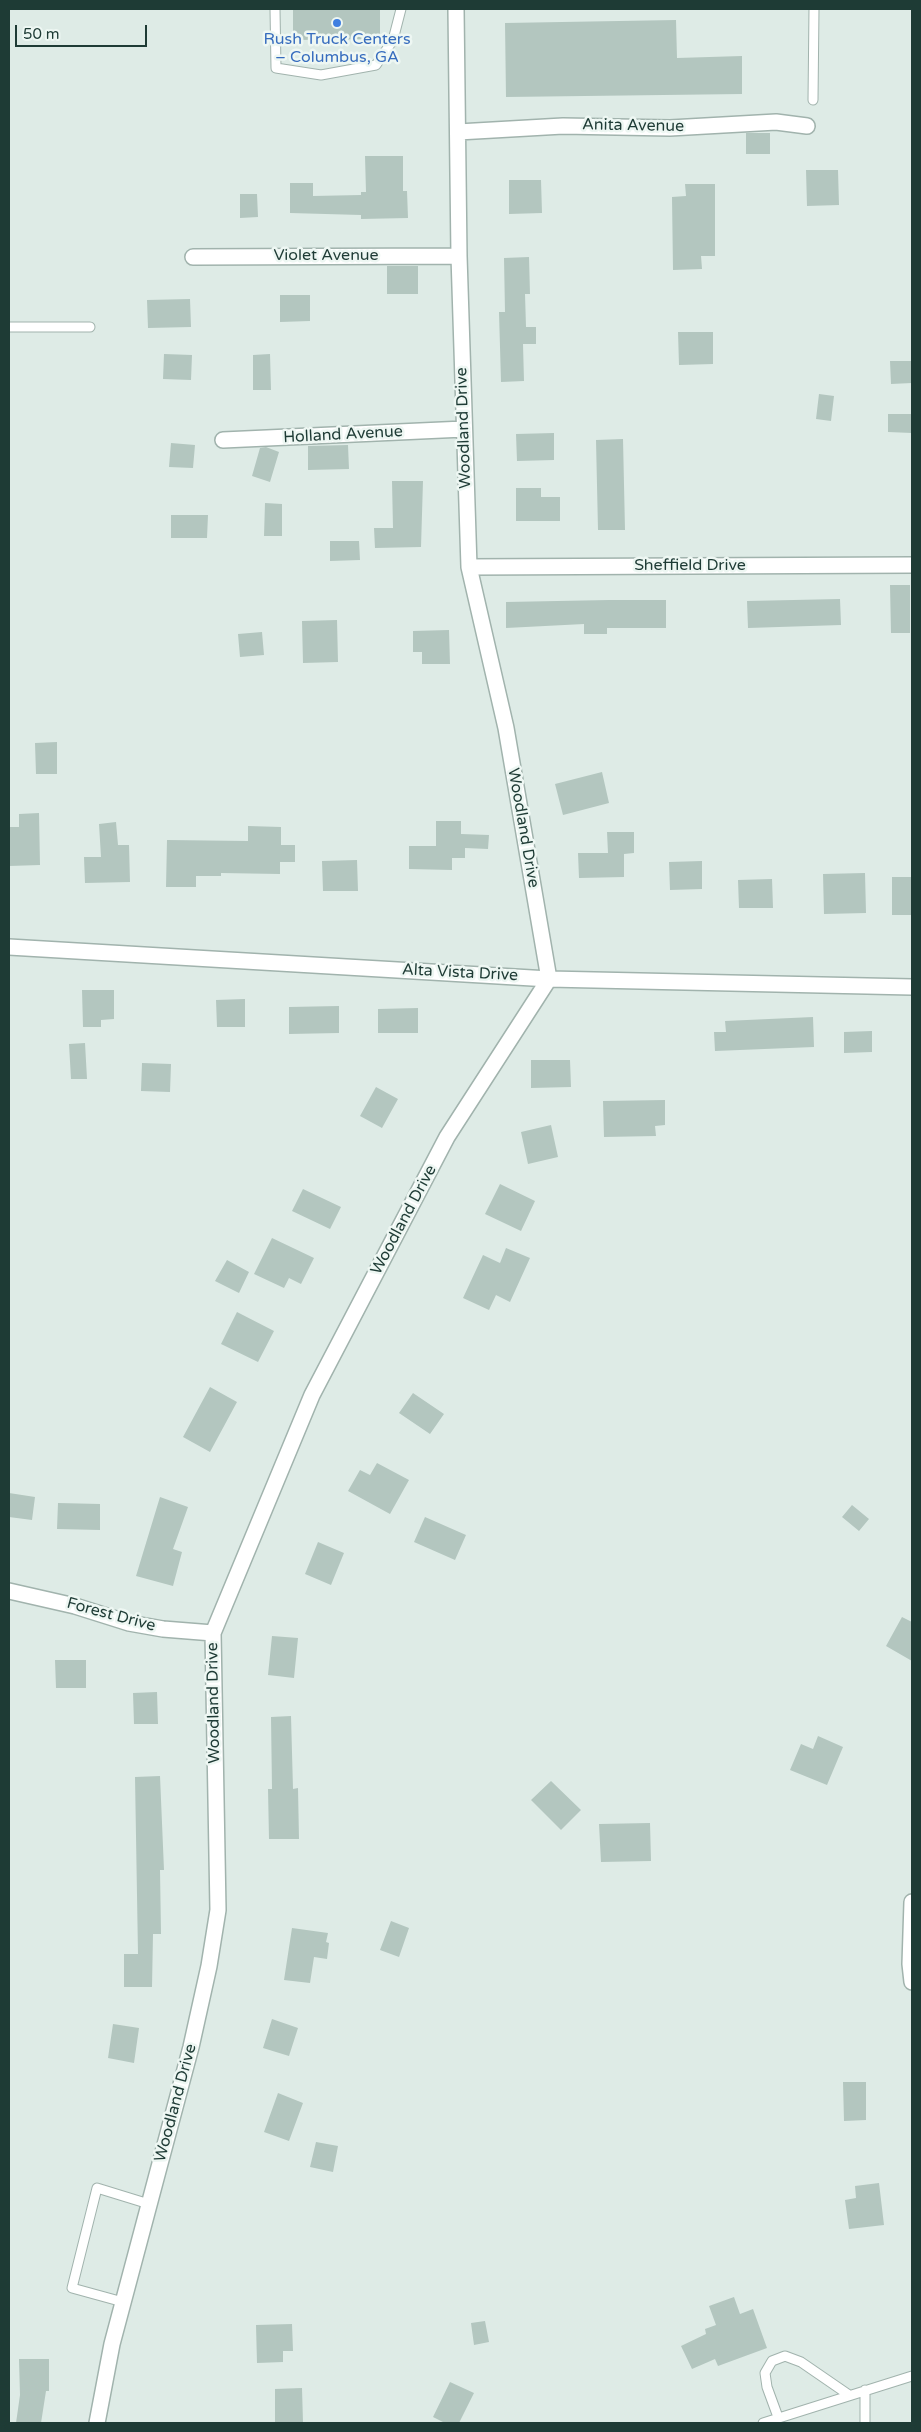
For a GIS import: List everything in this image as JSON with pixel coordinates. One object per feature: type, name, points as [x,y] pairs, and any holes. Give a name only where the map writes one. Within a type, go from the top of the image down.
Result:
[{"type":"street","name":"Woodland Drive","points":[[97,2423],[112,2344],[191,2047],[209,1966],[218,1910],[213,1633],[312,1395],[447,1137],[549,979],[506,728],[469,567],[459,256],[456,9]]},
{"type":"street","name":"Anita Avenue","points":[[458,132],[563,126],[670,128],[776,122],[808,126]]},
{"type":"street","name":"Violet Avenue","points":[[193,256],[459,256]]},
{"type":"street","name":"Holland Avenue","points":[[223,440],[464,429]]},
{"type":"street","name":"Sheffield Drive","points":[[469,567],[912,565]]},
{"type":"street","name":"Alta Vista Drive","points":[[9,947],[549,979],[912,987]]},
{"type":"street","name":"Forest Drive","points":[[9,1591],[75,1606],[129,1622],[163,1629],[213,1633]]},
{"type":"street","points":[[912,1902],[910,1964],[912,1982]]},
{"type":"lane","points":[[275,9],[276,68],[321,76],[376,65],[393,40],[401,9]]},
{"type":"lane","points":[[813,100],[814,9]]},
{"type":"lane","points":[[9,327],[90,327]]},
{"type":"lane","points":[[124,2302],[72,2288],[97,2188],[149,2204]]},
{"type":"lane","points":[[778,2417],[767,2386],[765,2373],[772,2361],[785,2356],[801,2362],[849,2395]]},
{"type":"lane","points":[[763,2423],[912,2376]]},
{"type":"lane","points":[[865,2390],[865,2423]]},
{"type":"building","name":"Rush Truck Centers – Columbus, GA","points":[[293,9],[380,9],[380,39],[293,40]]},
{"type":"building","points":[[676,20],[677,58],[742,56],[742,94],[506,97],[505,23]]},
{"type":"building","points":[[746,133],[770,133],[770,154],[746,154]]},
{"type":"building","points":[[365,156],[403,156],[403,191],[407,191],[408,218],[361,219],[361,215],[290,213],[290,183],[313,183],[313,196],[361,195],[361,192],[366,192]]},
{"type":"building","points":[[806,170],[838,170],[839,205],[807,206]]},
{"type":"building","points":[[509,180],[541,180],[542,213],[509,214]]},
{"type":"building","points":[[685,184],[715,184],[715,256],[701,256],[702,269],[673,270],[672,197],[686,196]]},
{"type":"building","points":[[240,194],[257,194],[258,217],[240,218]]},
{"type":"building","points":[[529,257],[530,294],[525,294],[526,327],[536,327],[536,344],[523,344],[524,381],[501,382],[499,312],[505,312],[504,258]]},
{"type":"building","points":[[387,266],[418,266],[418,294],[387,294]]},
{"type":"building","points":[[280,295],[310,295],[310,321],[280,322]]},
{"type":"building","points":[[190,299],[191,327],[148,328],[147,300]]},
{"type":"building","points":[[678,332],[713,332],[713,364],[679,365]]},
{"type":"building","points":[[164,354],[192,355],[191,380],[163,379]]},
{"type":"building","points":[[270,354],[271,390],[253,390],[253,355]]},
{"type":"building","points":[[890,361],[912,361],[912,383],[891,384]]},
{"type":"building","points":[[819,394],[834,396],[831,421],[816,419]]},
{"type":"building","points":[[888,414],[912,414],[912,433],[888,432]]},
{"type":"building","points":[[554,433],[554,460],[517,461],[516,434]]},
{"type":"building","points":[[623,439],[625,530],[598,530],[596,440]]},
{"type":"building","points":[[171,443],[195,445],[193,468],[169,467]]},
{"type":"building","points":[[348,445],[349,469],[308,470],[308,446]]},
{"type":"building","points":[[266,447],[279,452],[270,482],[252,476],[260,448]]},
{"type":"building","points":[[392,481],[423,481],[421,547],[375,548],[374,528],[393,528]]},
{"type":"building","points":[[516,488],[541,488],[541,497],[560,497],[560,521],[516,521]]},
{"type":"building","points":[[265,503],[282,504],[282,536],[264,536]]},
{"type":"building","points":[[171,515],[208,515],[207,538],[171,538]]},
{"type":"building","points":[[330,541],[359,541],[360,560],[330,561]]},
{"type":"building","points":[[890,585],[910,585],[910,633],[891,633]]},
{"type":"building","points":[[840,599],[841,625],[748,628],[747,601]]},
{"type":"building","points":[[666,600],[666,628],[607,628],[607,634],[584,634],[584,624],[506,628],[506,602]]},
{"type":"building","points":[[337,620],[338,662],[303,663],[302,621]]},
{"type":"building","points":[[449,630],[450,664],[422,664],[422,652],[413,652],[413,631]]},
{"type":"building","points":[[262,632],[264,655],[240,657],[238,634]]},
{"type":"building","points":[[57,742],[57,774],[36,774],[35,743]]},
{"type":"building","points":[[602,772],[609,803],[563,815],[555,784]]},
{"type":"building","points":[[39,813],[40,865],[9,866],[9,827],[19,827],[19,814]]},
{"type":"building","points":[[436,821],[461,821],[461,834],[489,835],[488,849],[465,848],[465,858],[452,858],[452,870],[409,869],[409,846],[436,846]]},
{"type":"building","points":[[116,822],[118,845],[129,845],[130,882],[85,883],[84,857],[101,857],[99,824]]},
{"type":"building","points":[[248,826],[281,827],[281,845],[295,845],[295,862],[280,862],[280,874],[221,873],[221,876],[196,876],[196,887],[166,887],[167,840],[248,841]]},
{"type":"building","points":[[607,832],[634,832],[634,853],[624,854],[624,877],[579,878],[578,853],[608,853]]},
{"type":"building","points":[[357,860],[358,891],[323,891],[322,861]]},
{"type":"building","points":[[702,861],[702,889],[670,890],[669,862]]},
{"type":"building","points":[[865,873],[866,913],[824,914],[823,874]]},
{"type":"building","points":[[892,877],[912,877],[912,915],[892,915]]},
{"type":"building","points":[[772,879],[773,908],[739,908],[738,880]]},
{"type":"building","points":[[82,990],[114,990],[114,1019],[101,1020],[101,1027],[83,1027]]},
{"type":"building","points":[[245,999],[245,1027],[217,1027],[216,1000]]},
{"type":"building","points":[[339,1006],[339,1033],[289,1034],[289,1007]]},
{"type":"building","points":[[418,1008],[418,1033],[378,1033],[378,1009]]},
{"type":"building","points":[[813,1017],[814,1047],[715,1051],[714,1032],[726,1032],[725,1021]]},
{"type":"building","points":[[872,1031],[872,1052],[844,1053],[844,1032]]},
{"type":"building","points":[[85,1043],[87,1079],[71,1079],[69,1044]]},
{"type":"building","points":[[531,1060],[570,1060],[571,1087],[531,1088]]},
{"type":"building","points":[[142,1063],[171,1064],[170,1092],[141,1091]]},
{"type":"building","points":[[376,1087],[398,1099],[382,1128],[360,1116]]},
{"type":"building","points":[[665,1100],[665,1125],[655,1126],[656,1136],[604,1137],[603,1101]]},
{"type":"building","points":[[551,1125],[558,1157],[528,1164],[521,1132]]},
{"type":"building","points":[[500,1184],[535,1201],[521,1231],[485,1214]]},
{"type":"building","points":[[303,1189],[341,1207],[330,1229],[292,1211]]},
{"type":"building","points":[[272,1238],[314,1258],[301,1284],[289,1278],[284,1288],[254,1274]]},
{"type":"building","points":[[506,1248],[530,1258],[510,1302],[496,1295],[489,1310],[463,1298],[483,1255],[500,1263]]},
{"type":"building","points":[[227,1260],[249,1272],[239,1293],[215,1281]]},
{"type":"building","points":[[237,1312],[274,1331],[258,1362],[221,1344]]},
{"type":"building","points":[[210,1387],[237,1402],[210,1452],[183,1437]]},
{"type":"building","points":[[413,1393],[444,1414],[430,1434],[399,1413]]},
{"type":"building","points":[[377,1463],[409,1480],[390,1514],[348,1491],[360,1470],[370,1475]]},
{"type":"building","points":[[9,1493],[35,1497],[32,1520],[9,1517]]},
{"type":"building","points":[[160,1497],[188,1507],[173,1549],[182,1552],[173,1586],[136,1576]]},
{"type":"building","points":[[58,1503],[100,1504],[100,1530],[57,1529]]},
{"type":"building","points":[[852,1505],[869,1519],[859,1531],[842,1517]]},
{"type":"building","points":[[425,1517],[466,1535],[455,1560],[414,1542]]},
{"type":"building","points":[[318,1542],[344,1553],[331,1585],[305,1574]]},
{"type":"building","points":[[902,1617],[912,1622],[912,1661],[886,1646]]},
{"type":"building","points":[[272,1636],[298,1638],[294,1678],[268,1675]]},
{"type":"building","points":[[55,1660],[86,1660],[86,1688],[56,1688]]},
{"type":"building","points":[[157,1692],[158,1724],[134,1724],[133,1693]]},
{"type":"building","points":[[291,1716],[293,1789],[298,1788],[299,1839],[269,1839],[268,1789],[272,1789],[271,1717]]},
{"type":"building","points":[[818,1736],[843,1747],[827,1785],[790,1770],[801,1744],[813,1749]]},
{"type":"building","points":[[160,1776],[164,1870],[160,1870],[161,1934],[153,1934],[152,1987],[124,1987],[124,1954],[138,1954],[135,1777]]},
{"type":"building","points":[[551,1781],[581,1810],[561,1830],[531,1800]]},
{"type":"building","points":[[650,1823],[651,1861],[601,1862],[599,1824]]},
{"type":"building","points":[[391,1921],[409,1928],[399,1957],[380,1950]]},
{"type":"building","points":[[292,1928],[328,1933],[326,1942],[329,1943],[327,1959],[314,1957],[310,1983],[284,1980]]},
{"type":"building","points":[[272,2019],[298,2028],[289,2056],[263,2048]]},
{"type":"building","points":[[113,2024],[139,2028],[134,2063],[108,2058]]},
{"type":"building","points":[[843,2082],[866,2082],[866,2120],[844,2121]]},
{"type":"building","points":[[278,2093],[303,2103],[289,2141],[264,2132]]},
{"type":"building","points":[[316,2142],[338,2146],[333,2172],[310,2167]]},
{"type":"building","points":[[879,2183],[884,2225],[849,2229],[845,2200],[856,2198],[855,2186]]},
{"type":"building","points":[[734,2297],[740,2314],[753,2309],[767,2348],[718,2366],[715,2359],[692,2369],[681,2346],[706,2334],[705,2329],[716,2325],[709,2306]]},
{"type":"building","points":[[485,2321],[489,2342],[474,2345],[471,2323]]},
{"type":"building","points":[[292,2324],[293,2351],[283,2351],[283,2362],[257,2363],[256,2325]]},
{"type":"building","points":[[19,2359],[49,2359],[49,2391],[46,2391],[41,2423],[16,2423],[20,2395]]},
{"type":"building","points":[[450,2382],[474,2393],[459,2423],[445,2423],[433,2417]]},
{"type":"building","points":[[302,2388],[303,2423],[275,2423],[275,2389]]},
{"type":"place","name":"Rush Truck Centers – Columbus, GA","points":[[337,23]]}]
